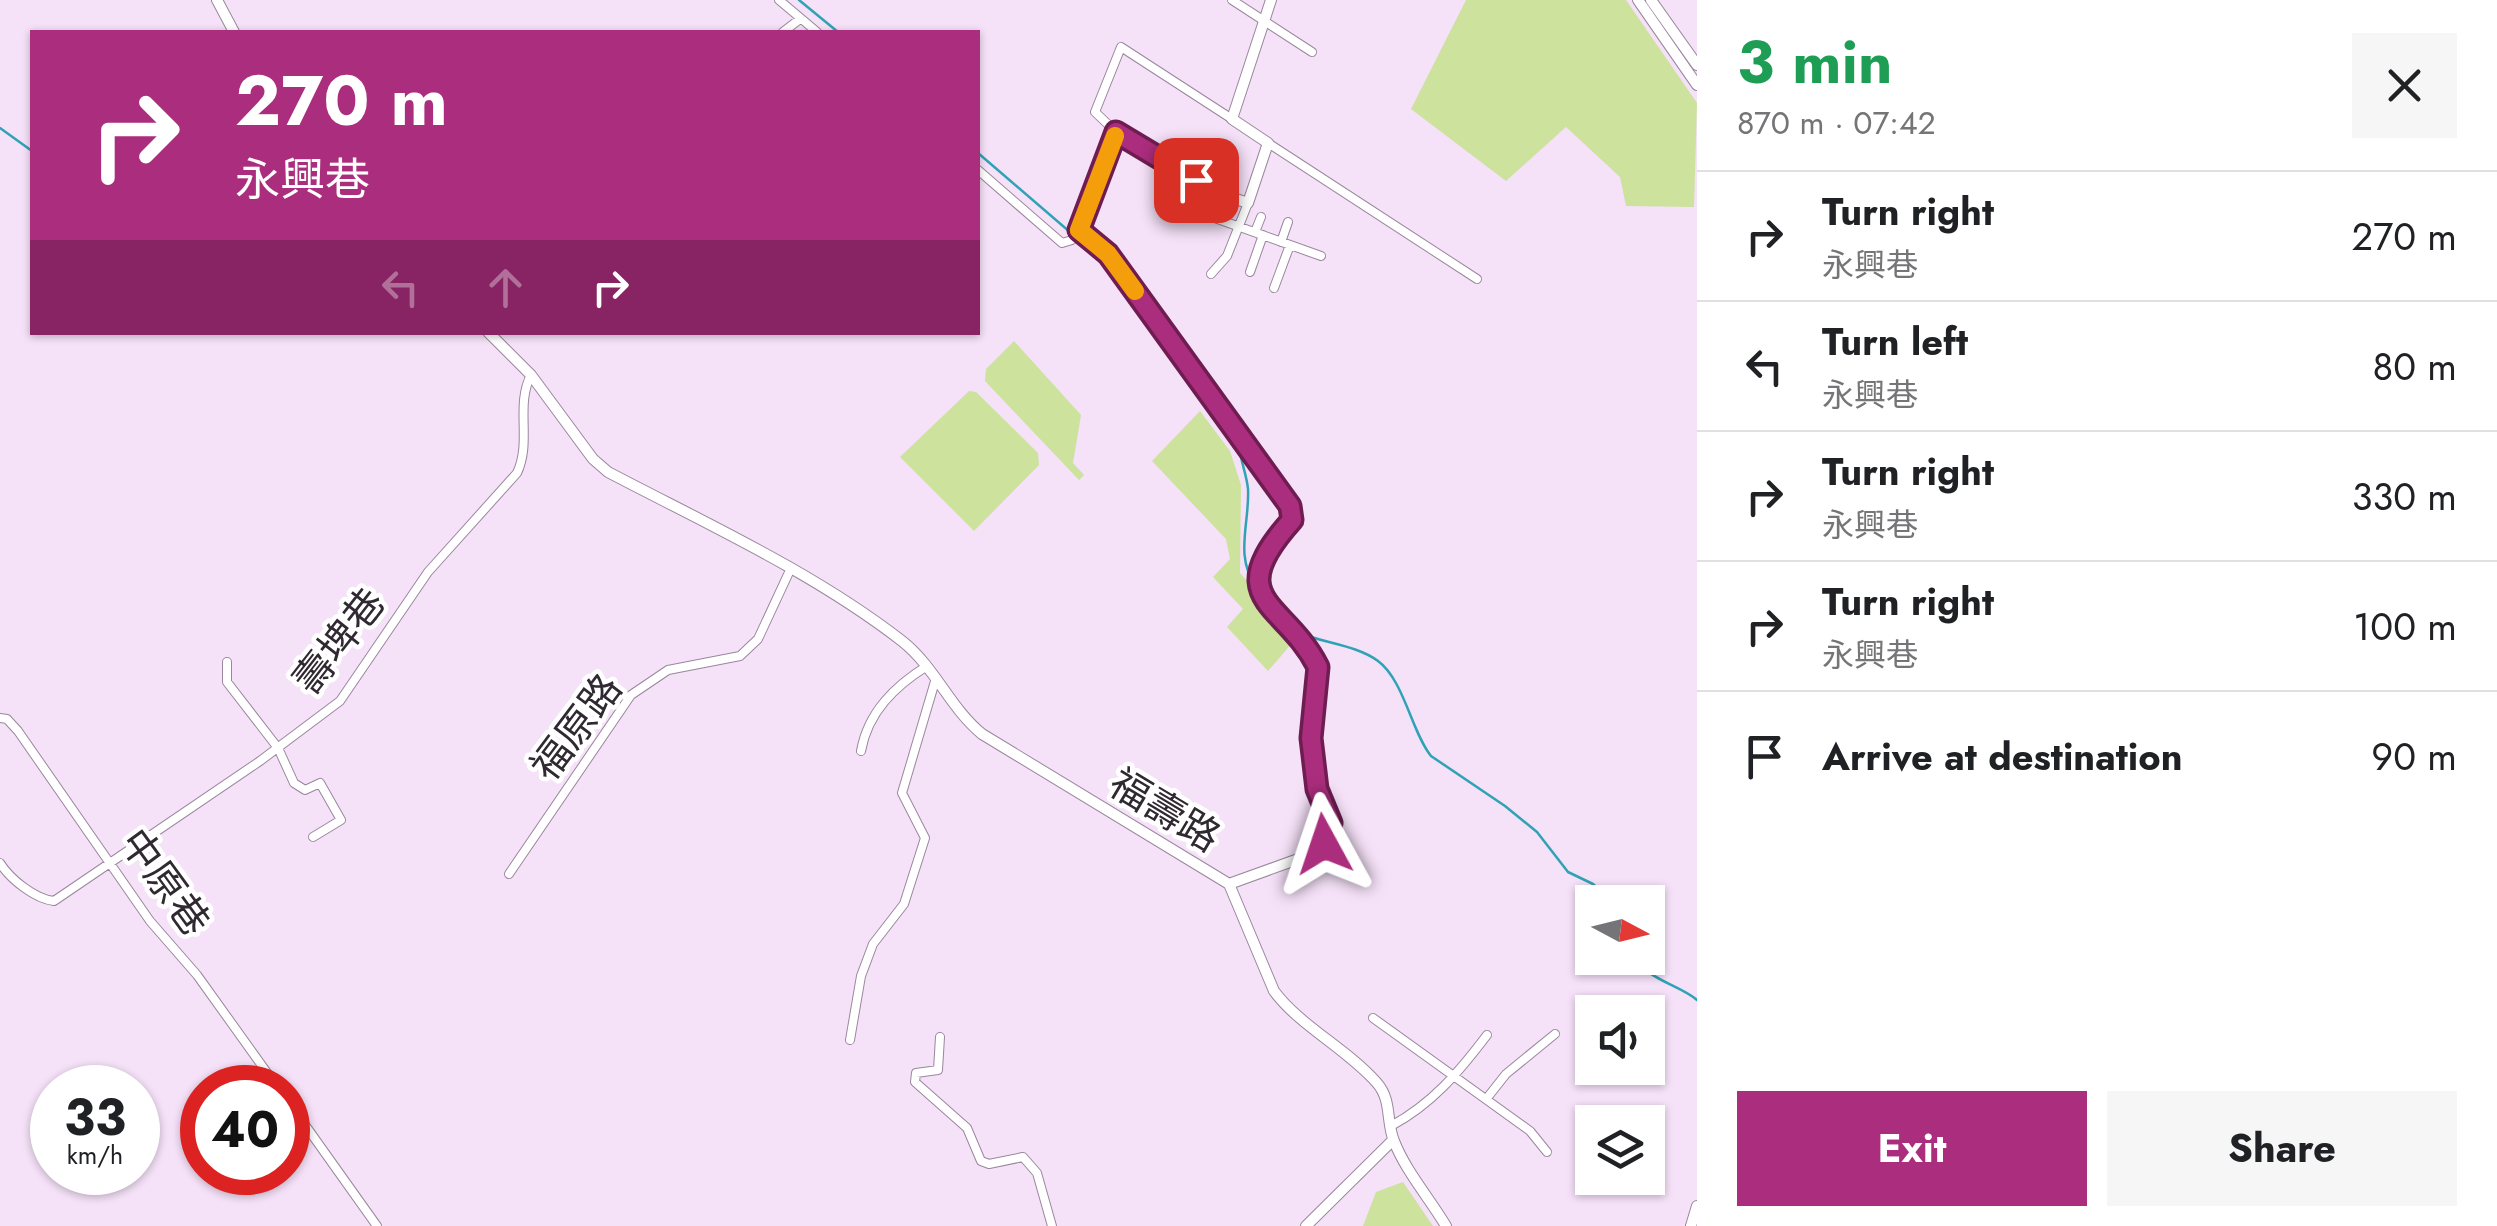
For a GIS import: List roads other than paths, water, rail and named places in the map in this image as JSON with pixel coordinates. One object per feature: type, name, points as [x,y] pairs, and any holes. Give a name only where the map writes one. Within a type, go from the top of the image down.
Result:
[{"type":"street","points":[[217,0],[233,30]]},
{"type":"street","points":[[779,0],[814,30]]},
{"type":"street","points":[[1232,0],[1312,52]]},
{"type":"street","points":[[1232,120],[1271,0]]},
{"type":"street","points":[[1638,0],[1697,85]]},
{"type":"street","points":[[1651,0],[1697,65]]},
{"type":"street","points":[[786,30],[800,19]]},
{"type":"street","points":[[1248,203],[1221,194],[1171,167],[1116,132],[1095,112],[1121,47],[1477,278]]},
{"type":"street","points":[[980,172],[1062,243],[1076,235],[1116,132]]},
{"type":"street","points":[[1211,274],[1227,256],[1268,143]]},
{"type":"street","points":[[1171,167],[1159,198],[1322,256]]},
{"type":"street","points":[[1250,272],[1261,216]]},
{"type":"street","points":[[1274,288],[1288,222]]},
{"type":"street","points":[[1076,235],[1097,243],[1119,269],[1290,506],[1293,516],[1264,559],[1258,588],[1318,667],[1311,738],[1317,789],[1330,830],[1315,854],[1229,884]]},
{"type":"street","name":"福壽路","points":[[491,335],[530,375],[608,472],[792,568],[902,641],[982,734],[1229,884],[1274,991],[1285,1006],[1332,1040],[1380,1086],[1388,1106],[1393,1140],[1446,1226]]},
{"type":"street","name":"壽埤巷","points":[[0,863],[6,873],[54,901],[340,701],[428,572],[517,473],[524,455],[524,389],[530,375]]},
{"type":"street","name":"福原路","points":[[509,874],[631,695],[668,670],[740,656],[758,639],[792,568]]},
{"type":"street","points":[[227,662],[227,682],[278,748],[294,783],[306,790],[320,784],[341,820],[313,837]]},
{"type":"street","points":[[861,751],[864,731],[896,686],[927,666]]},
{"type":"street","points":[[850,1040],[861,976],[873,944],[904,904],[926,838],[902,793],[936,677]]},
{"type":"street","name":"中原巷","points":[[0,718],[7,719],[18,731],[112,861],[150,921],[197,975],[262,1065]]},
{"type":"street","points":[[1373,1018],[1530,1131],[1547,1152]]},
{"type":"street","points":[[1486,1098],[1506,1074],[1555,1034]]},
{"type":"street","points":[[1391,1126],[1410,1116],[1454,1079],[1486,1035]]},
{"type":"street","points":[[940,1037],[938,1070],[916,1074],[915,1082],[967,1128],[981,1161],[989,1164],[1023,1157],[1037,1172],[1052,1226]]},
{"type":"street","points":[[310,1132],[377,1226]]},
{"type":"street","points":[[1306,1226],[1393,1140]]},
{"type":"street","points":[[1691,1226],[1697,1206]]},
{"type":"waterway","points":[[799,0],[836,30]]},
{"type":"waterway","points":[[0,128],[30,150]]},
{"type":"waterway","points":[[980,155],[1092,251],[1122,285],[1241,457],[1248,489],[1244,551],[1256,585]]},
{"type":"waterway","points":[[1297,632],[1360,651],[1378,661],[1395,681],[1431,756],[1505,806],[1537,832],[1568,872],[1594,885]]},
{"type":"waterway","points":[[1653,975],[1697,1000]]}]
